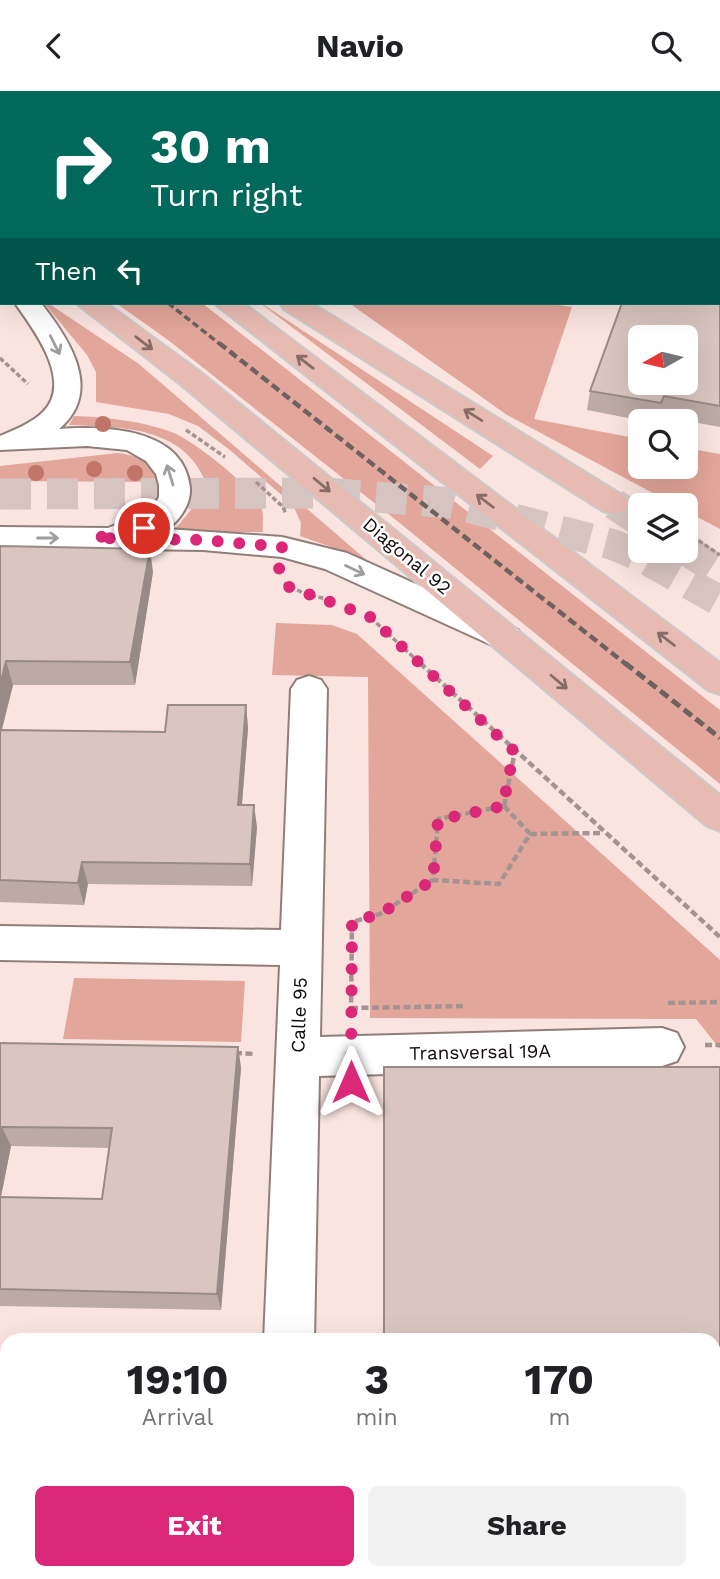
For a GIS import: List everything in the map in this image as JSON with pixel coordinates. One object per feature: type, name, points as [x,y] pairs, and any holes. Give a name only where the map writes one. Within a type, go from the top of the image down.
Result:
[{"type":"main road","points":[[3,444],[50,422],[57,416],[66,393],[62,357],[55,341],[29,305]]},
{"type":"main road","name":"Diagonal 92","points":[[92,305],[199,386],[720,816]]},
{"type":"main road","points":[[230,305],[720,681]]},
{"type":"main road","points":[[296,305],[614,504]]},
{"type":"main road","points":[[3,444],[44,439],[103,438],[138,443],[156,452],[169,465],[174,484],[171,505],[162,518],[144,528],[95,538]]},
{"type":"main road","points":[[0,537],[203,540],[282,547],[336,561],[508,639]]},
{"type":"main road","name":"Calle 95","points":[[289,1333],[276,1055],[302,948],[309,689]]},
{"type":"main road","points":[[610,724],[720,841]]},
{"type":"main road","points":[[0,943],[302,948]]},
{"type":"main road","name":"Transversal 19A","points":[[276,1055],[662,1047]]},
{"type":"path","points":[[0,358],[28,384]]},
{"type":"path","points":[[698,540],[720,555]]},
{"type":"path","points":[[282,547],[278,566],[280,579],[297,590],[340,604]]},
{"type":"path","points":[[369,616],[720,937]]},
{"type":"path","points":[[503,806],[514,751]]},
{"type":"path","points":[[503,806],[530,834],[604,833]]},
{"type":"path","points":[[433,880],[438,820],[503,806]]},
{"type":"path","points":[[351,1055],[352,922],[380,914],[433,880],[499,884],[530,834]]},
{"type":"path","points":[[229,1053],[276,1055]]},
{"type":"shaded area","points":[[46,305],[51,305],[139,364],[385,576],[340,550],[300,536],[301,523],[293,505],[198,426],[169,414],[96,402],[96,372],[87,355]]},
{"type":"shaded area","points":[[119,305],[205,305],[720,710],[720,784],[396,520],[168,340]]},
{"type":"shaded area","points":[[263,305],[493,456],[480,469]]},
{"type":"shaded area","points":[[352,305],[572,307],[534,419],[628,437],[628,479],[698,479],[698,450],[720,454],[720,529],[698,517],[698,493],[653,493],[507,415]]},
{"type":"shaded area","points":[[74,416],[137,423],[184,438],[224,467],[249,490],[262,510],[263,532],[173,532],[194,506],[206,483],[196,464],[183,450],[167,440],[129,429],[69,425]]},
{"type":"shaded area","points":[[118,453],[143,461],[152,469],[156,482],[0,481],[0,466]]},
{"type":"shaded area","points":[[276,623],[332,625],[357,634],[720,960],[720,1049],[696,1019],[370,1018],[368,677],[272,675]]},
{"type":"shaded area","points":[[74,978],[245,981],[241,1042],[63,1039]]},
{"type":"building","points":[[621,305],[720,305],[720,406],[664,396],[661,403],[590,391]]},
{"type":"building","points":[[0,546],[150,549],[130,662],[6,661],[0,685]]},
{"type":"building","points":[[168,705],[246,705],[238,805],[254,805],[250,864],[82,862],[78,883],[0,880],[0,730],[165,732]]},
{"type":"building","points":[[0,1043],[238,1047],[217,1294],[0,1289],[0,1197],[102,1199],[112,1128],[2,1127],[0,1135]]},
{"type":"building","points":[[384,1067],[720,1067],[720,1333],[384,1333]]},
{"type":"tunnel","points":[[0,494],[325,493],[452,503],[614,545],[642,557],[720,601]]},
{"type":"tunnel","points":[[614,504],[628,513]]},
{"type":"tunnel","points":[[698,558],[720,572]]},
{"type":"railway","points":[[171,305],[221,345]]},
{"type":"railway","points":[[219,343],[627,665]]},
{"type":"railway","points":[[625,663],[720,738]]},
{"type":"route","points":[[144,528],[95,538],[235,541],[282,547],[278,566],[280,579],[289,587],[369,616],[514,751],[503,806],[438,820],[433,880],[380,914],[352,922],[351,1082]]}]
